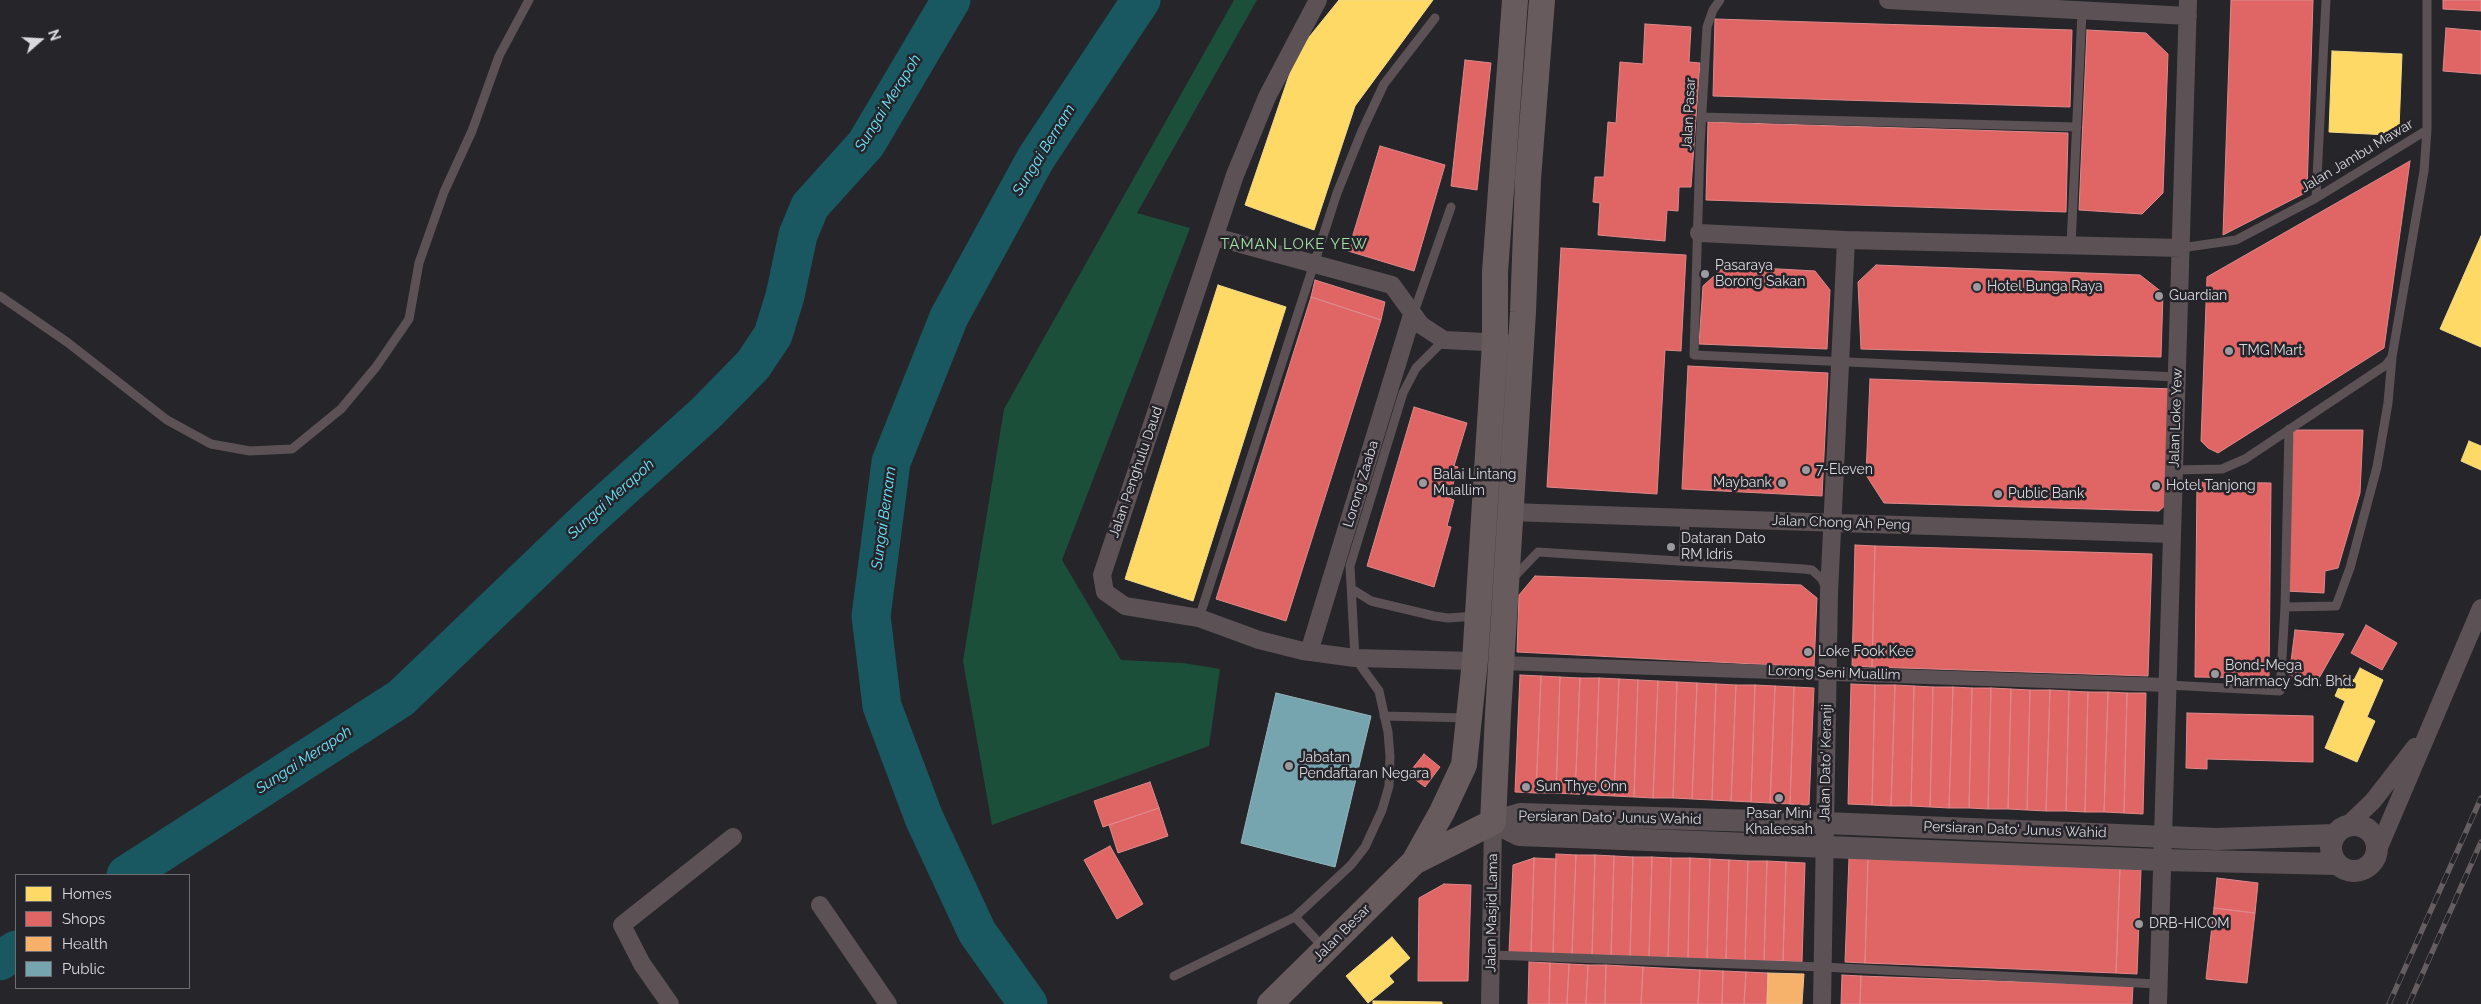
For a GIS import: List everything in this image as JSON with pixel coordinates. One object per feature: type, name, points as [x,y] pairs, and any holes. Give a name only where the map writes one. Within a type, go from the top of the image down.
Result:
[{"type":"main road","points":[[1493,822],[1488,662],[1478,616],[1495,343],[1495,272],[1515,0]]},
{"type":"main road","points":[[1414,862],[1442,812],[1464,765],[1471,718],[1488,662],[1506,585],[1528,179],[1543,1]]},
{"type":"main road","points":[[1464,765],[1493,822]]},
{"type":"main road","points":[[1414,862],[1493,822]]},
{"type":"main road","name":"Jalan Besar","points":[[1270,1004],[1414,862]]},
{"type":"street","name":"Jalan Penghulu Daud","points":[[1318,0],[1267,96],[1234,175],[1216,237],[1102,575],[1105,592],[1125,606],[1199,618],[1259,640],[1310,652],[1355,658],[1488,662]]},
{"type":"street","points":[[1888,0],[1976,2],[2082,12],[2188,8]]},
{"type":"street","name":"Jalan Loke Yew","points":[[2158,1004],[2188,8]]},
{"type":"street","points":[[1699,233],[1846,240],[2181,248]]},
{"type":"street","points":[[1216,237],[1392,285],[1412,315],[1429,332],[1444,340],[1520,343]]},
{"type":"street","name":"Jalan Dato' Keranji","points":[[1822,1004],[1831,522],[1846,240]]},
{"type":"street","name":"Lorong Zaaba","points":[[1310,652],[1412,315]]},
{"type":"street","name":"Jalan Chong Ah Peng","points":[[1509,512],[2172,534]]},
{"type":"street","points":[[2425,735],[2373,801],[2341,831],[2331,850],[2337,864],[2349,871],[2356,871],[2370,865],[2481,608]]},
{"type":"street","name":"Lorong Seni Muallim","points":[[1488,662],[2168,685]]},
{"type":"street","name":"Persiaran Dato' Junus Wahid","points":[[1493,822],[1520,814],[1825,823],[2216,839],[2341,831]]},
{"type":"street","name":"Persiaran Dato' Junus Wahid","points":[[1493,822],[1519,835],[2162,860],[2337,864]]},
{"type":"street","name":"Jalan Masjid Lama","points":[[1490,1004],[1493,822]]},
{"type":"street","points":[[2341,831],[2354,825],[2369,831],[2374,837],[2377,852]]},
{"type":"street","points":[[670,1004],[642,964],[622,925],[733,837]]},
{"type":"street","points":[[820,905],[888,1004]]},
{"type":"lane","points":[[0,296],[66,342],[167,420],[211,444],[250,450],[292,449],[341,409],[376,367],[408,319],[419,263],[444,192],[472,131],[499,56],[529,0]]},
{"type":"lane","name":"Jalan Pasar","points":[[1720,0],[1713,10],[1707,27],[1694,356],[1840,363]]},
{"type":"lane","points":[[2316,198],[2326,0]]},
{"type":"lane","name":"Jalan Jambu Mawar","points":[[2181,248],[2236,240],[2316,198],[2427,130],[2427,0]]},
{"type":"lane","points":[[2071,245],[2082,12]]},
{"type":"lane","points":[[1199,618],[1337,194],[1362,131],[1384,84],[1435,18]]},
{"type":"lane","points":[[1702,117],[2077,127]]},
{"type":"lane","points":[[2285,607],[2336,606],[2350,568],[2377,467],[2388,403],[2392,358],[2424,171],[2427,130]]},
{"type":"lane","points":[[1412,315],[1451,207]]},
{"type":"lane","points":[[1174,976],[1295,917],[1351,865],[1365,847],[1382,810],[1388,786],[1390,756],[1379,691],[1355,658],[1350,566],[1403,393],[1416,368],[1444,340]]},
{"type":"lane","points":[[2174,470],[2222,469],[2233,466],[2275,440],[2392,358]]},
{"type":"lane","points":[[1840,363],[2177,377]]},
{"type":"lane","points":[[2168,685],[2280,691],[2285,607],[2289,429]]},
{"type":"lane","points":[[1683,561],[1685,518]]},
{"type":"lane","points":[[1506,585],[1538,552],[1812,570],[1822,579],[1829,593]]},
{"type":"lane","points":[[1352,589],[1371,601],[1434,616],[1448,618],[1478,616]]},
{"type":"lane","points":[[1384,716],[1471,718]]},
{"type":"lane","points":[[1295,917],[1325,950]]},
{"type":"lane","points":[[1491,955],[1822,967],[2158,984]]},
{"type":"green space","points":[[1234,0],[1257,0],[1137,213],[1190,228],[1062,560],[1121,660],[1183,663],[1220,669],[1209,746],[992,825],[963,661],[1004,409]]},
{"type":"building: Homes","points":[[1339,0],[1433,0],[1355,106],[1314,230],[1245,205],[1297,52]]},
{"type":"building: Homes","points":[[2332,51],[2402,54],[2399,129],[2389,135],[2329,132]]},
{"type":"building: Homes","points":[[2481,236],[2481,347],[2440,329]]},
{"type":"building: Homes","points":[[1218,285],[1286,307],[1193,601],[1125,579]]},
{"type":"building: Homes","points":[[2469,441],[2481,446],[2481,470],[2461,461]]},
{"type":"building: Homes","points":[[2360,668],[2383,680],[2367,717],[2375,721],[2357,762],[2325,748],[2345,701],[2335,696],[2344,675],[2354,680]]},
{"type":"building: Homes","points":[[1392,937],[1410,958],[1389,976],[1394,982],[1368,1003],[1346,976]]},
{"type":"building: Homes","points":[[1373,1001],[1442,1002],[1442,1004],[1373,1004]]},
{"type":"building: Shops","points":[[2231,0],[2313,0],[2307,192],[2223,235]]},
{"type":"building: Shops","points":[[2443,0],[2481,0],[2481,11],[2443,9]]},
{"type":"building: Shops","points":[[1715,19],[2072,30],[2070,107],[1713,96]]},
{"type":"building: Shops","points":[[1645,24],[1691,27],[1689,62],[1700,63],[1691,187],[1679,187],[1678,211],[1667,210],[1665,241],[1598,235],[1600,203],[1593,202],[1595,177],[1604,177],[1608,122],[1616,123],[1620,62],[1643,64]]},
{"type":"building: Shops","points":[[2446,28],[2481,31],[2481,74],[2443,71]]},
{"type":"building: Shops","points":[[2087,30],[2146,33],[2168,54],[2163,193],[2142,214],[2079,210]]},
{"type":"building: Shops","points":[[1465,60],[1491,63],[1477,190],[1451,186]]},
{"type":"building: Shops","points":[[1708,122],[2068,133],[2066,212],[1706,200]]},
{"type":"building: Shops","points":[[1380,146],[1445,165],[1414,271],[1348,251]]},
{"type":"building: Shops","points":[[2410,161],[2384,348],[2218,453],[2208,448],[2201,441],[2207,277]]},
{"type":"building: Shops","points":[[1561,248],[1686,255],[1681,351],[1665,350],[1657,494],[1547,487]]},
{"type":"building: Shops","points":[[1876,265],[2140,275],[2163,293],[2161,357],[1861,349],[1858,282]]},
{"type":"building: Shops","points":[[1725,266],[1815,271],[1830,290],[1827,349],[1699,344],[1703,286]]},
{"type":"building: Shops","points":[[1315,280],[1385,302],[1381,320],[1311,297]]},
{"type":"building: Shops","points":[[1311,297],[1381,320],[1286,621],[1216,599]]},
{"type":"building: Shops","points":[[1688,366],[1828,373],[1822,496],[1682,489]]},
{"type":"building: Shops","points":[[1870,379],[2175,389],[2168,503],[2159,511],[1884,503],[1866,475]]},
{"type":"building: Shops","name":"Balai Lintang Muallim","points":[[1414,407],[1467,423],[1454,466],[1458,467],[1449,498],[1454,500],[1447,526],[1451,527],[1434,587],[1367,566]]},
{"type":"building: Shops","points":[[2293,430],[2363,430],[2360,493],[2338,568],[2325,571],[2324,593],[2286,591]]},
{"type":"building: Shops","points":[[2197,482],[2271,483],[2269,678],[2195,677]]},
{"type":"building: Shops","points":[[1855,545],[1875,546],[1872,667],[1852,666]]},
{"type":"building: Shops","points":[[1875,546],[2152,554],[2148,676],[1872,667]]},
{"type":"building: Shops","points":[[1535,576],[1801,585],[1817,598],[1814,667],[1517,652],[1519,595]]},
{"type":"building: Shops","points":[[2366,625],[2397,643],[2382,670],[2351,653]]},
{"type":"building: Shops","points":[[2295,630],[2344,634],[2318,680],[2289,677]]},
{"type":"building: Shops","points":[[1520,675],[1541,676],[1536,793],[1515,792]]},
{"type":"building: Shops","points":[[1541,676],[1560,677],[1556,793],[1536,793]]},
{"type":"building: Shops","points":[[1560,677],[1580,678],[1575,794],[1556,793]]},
{"type":"building: Shops","points":[[1580,678],[1599,678],[1595,795],[1575,794]]},
{"type":"building: Shops","points":[[1599,678],[1619,679],[1614,796],[1595,795]]},
{"type":"building: Shops","points":[[1619,679],[1638,680],[1634,797],[1614,796]]},
{"type":"building: Shops","points":[[1638,680],[1658,681],[1653,798],[1634,797]]},
{"type":"building: Shops","points":[[1658,681],[1677,682],[1673,798],[1653,798]]},
{"type":"building: Shops","points":[[1677,682],[1697,683],[1692,799],[1673,798]]},
{"type":"building: Shops","points":[[1697,683],[1716,684],[1712,800],[1692,799]]},
{"type":"building: Shops","points":[[1716,684],[1736,685],[1731,801],[1712,800]]},
{"type":"building: Shops","points":[[1851,684],[1875,685],[1872,805],[1848,804]]},
{"type":"building: Shops","points":[[1736,685],[1755,685],[1751,802],[1731,801]]},
{"type":"building: Shops","points":[[1755,685],[1775,686],[1770,803],[1751,802]]},
{"type":"building: Shops","points":[[1875,685],[1895,685],[1891,806],[1872,805]]},
{"type":"building: Shops","points":[[1895,685],[1914,686],[1911,806],[1891,806]]},
{"type":"building: Shops","points":[[1775,686],[1794,687],[1790,804],[1770,803]]},
{"type":"building: Shops","points":[[1914,686],[1933,687],[1930,807],[1911,806]]},
{"type":"building: Shops","points":[[1794,687],[1814,688],[1809,805],[1790,804]]},
{"type":"building: Shops","points":[[1933,687],[1953,687],[1949,808],[1930,807]]},
{"type":"building: Shops","points":[[1953,687],[1972,688],[1969,808],[1949,808]]},
{"type":"building: Shops","points":[[1972,688],[1991,688],[1988,809],[1969,808]]},
{"type":"building: Shops","points":[[1991,688],[2011,689],[2008,809],[1988,809]]},
{"type":"building: Shops","points":[[2011,689],[2030,690],[2027,810],[2008,809]]},
{"type":"building: Shops","points":[[2030,690],[2050,690],[2046,811],[2027,810]]},
{"type":"building: Shops","points":[[2050,690],[2069,691],[2066,811],[2046,811]]},
{"type":"building: Shops","points":[[2069,691],[2088,692],[2085,812],[2066,811]]},
{"type":"building: Shops","points":[[2088,692],[2108,692],[2104,812],[2085,812]]},
{"type":"building: Shops","points":[[2108,692],[2127,693],[2124,813],[2104,812]]},
{"type":"building: Shops","points":[[2127,693],[2146,693],[2143,814],[2124,813]]},
{"type":"building: Shops","points":[[2187,713],[2313,716],[2313,762],[2207,759],[2207,769],[2186,768]]},
{"type":"building: Shops","points":[[1424,754],[1440,767],[1425,787],[1408,774]]},
{"type":"building: Shops","points":[[1150,782],[1159,808],[1103,827],[1094,801]]},
{"type":"building: Shops","points":[[1159,808],[1168,836],[1118,853],[1109,825]]},
{"type":"building: Shops","points":[[1110,846],[1143,904],[1117,919],[1084,860]]},
{"type":"building: Shops","points":[[1556,854],[1576,855],[1572,954],[1553,954]]},
{"type":"building: Shops","points":[[1576,855],[1595,855],[1592,955],[1572,954]]},
{"type":"building: Shops","points":[[1595,855],[1614,856],[1611,955],[1592,955]]},
{"type":"building: Shops","points":[[1614,856],[1633,857],[1630,956],[1611,955]]},
{"type":"building: Shops","points":[[1633,857],[1652,857],[1649,957],[1630,956]]},
{"type":"building: Shops","points":[[1652,857],[1671,858],[1668,957],[1649,957]]},
{"type":"building: Shops","points":[[1534,858],[1556,859],[1553,954],[1531,953]]},
{"type":"building: Shops","points":[[1534,858],[1531,953],[1509,952],[1513,865]]},
{"type":"building: Shops","points":[[1671,858],[1690,858],[1688,958],[1668,957]]},
{"type":"building: Shops","points":[[1690,858],[1710,859],[1707,959],[1688,958]]},
{"type":"building: Shops","points":[[1849,858],[1868,859],[1865,963],[1845,962]]},
{"type":"building: Shops","points":[[1710,859],[1729,860],[1726,959],[1707,959]]},
{"type":"building: Shops","points":[[1868,859],[2120,869],[2116,973],[1865,963]]},
{"type":"building: Shops","points":[[1729,860],[1748,861],[1745,960],[1726,959]]},
{"type":"building: Shops","points":[[1748,861],[1767,861],[1764,961],[1745,960]]},
{"type":"building: Shops","points":[[1767,861],[1786,862],[1783,961],[1764,961]]},
{"type":"building: Shops","points":[[1786,862],[1805,863],[1802,962],[1783,961]]},
{"type":"building: Shops","points":[[2120,869],[2141,870],[2137,974],[2116,973]]},
{"type":"building: Shops","points":[[2217,878],[2258,883],[2255,913],[2214,908]]},
{"type":"building: Shops","points":[[1444,884],[1471,885],[1468,981],[1418,981],[1419,898]]},
{"type":"building: Shops","points":[[2214,908],[2255,913],[2247,983],[2206,979]]},
{"type":"building: Shops","points":[[1529,962],[1550,963],[1549,1004],[1528,1004]]},
{"type":"building: Shops","points":[[1550,963],[1569,964],[1567,1004],[1549,1004]]},
{"type":"building: Shops","points":[[1569,964],[1588,965],[1586,1004],[1567,1004]]},
{"type":"building: Shops","points":[[1588,965],[1606,965],[1605,1004],[1586,1004]]},
{"type":"building: Shops","points":[[1606,965],[1643,967],[1641,1004],[1605,1004]]},
{"type":"building: Shops","points":[[1643,967],[1700,970],[1698,1004],[1641,1004]]},
{"type":"building: Shops","points":[[1700,970],[1723,971],[1722,1004],[1698,1004]]},
{"type":"building: Shops","points":[[1723,971],[1746,972],[1744,1004],[1722,1004]]},
{"type":"building: Shops","points":[[1746,972],[1768,973],[1767,1004],[1744,1004]]},
{"type":"building: Shops","points":[[1842,975],[1861,976],[1860,1004],[1841,1004]]},
{"type":"building: Shops","points":[[1861,976],[2133,986],[2132,1004],[1860,1004]]},
{"type":"building: Health","points":[[1768,973],[1804,974],[1802,1004],[1767,1004]]},
{"type":"building: Public","points":[[1276,693],[1371,716],[1335,867],[1241,843]]},
{"type":"waterway","name":"Sungai Merapoh","points":[[128,874],[401,698],[586,521],[706,413],[753,365],[773,335],[785,296],[798,235],[810,206],[866,144],[951,0]]},
{"type":"waterway","name":"Sungai Bernam","points":[[1028,1004],[977,932],[924,818],[882,706],[871,616],[891,462],[949,317],[1036,158],[1141,0]]},
{"type":"waterway","name":"Sungai Merapoh","points":[[0,961],[15,951]]},
{"type":"railway","points":[[2389,1004],[2481,798]]},
{"type":"railway","points":[[2409,1004],[2481,842]]},
{"type":"place","name":"Pasaraya Borong Sakan","points":[[1705,274]]},
{"type":"place","name":"Hotel Bunga Raya","points":[[1977,287]]},
{"type":"place","name":"Guardian","points":[[2159,296]]},
{"type":"place","name":"TMG Mart","points":[[2229,351]]},
{"type":"place","name":"7-Eleven","points":[[1806,470]]},
{"type":"place","name":"Balai Lintang Muallim","points":[[1423,483]]},
{"type":"place","name":"Maybank","points":[[1782,483]]},
{"type":"place","name":"Hotel Tanjong","points":[[2156,486]]},
{"type":"place","name":"Public Bank","points":[[1998,494]]},
{"type":"place","name":"Dataran Dato RM Idris","points":[[1671,547]]},
{"type":"place","name":"Loke Fook Kee","points":[[1808,652]]},
{"type":"place","name":"Bond-Mega Pharmacy Sdn. Bhd.","points":[[2215,674]]},
{"type":"place","name":"Jabatan Pendaftaran Negara","points":[[1289,766]]},
{"type":"place","name":"Sun Thye Onn","points":[[1526,787]]},
{"type":"place","name":"Pasar Mini Khaleesah","points":[[1779,798]]},
{"type":"place","name":"DRB-HICOM","points":[[2139,924]]},
{"type":"district","name":"TAMAN LOKE YEW","points":[[1294,244]]}]
